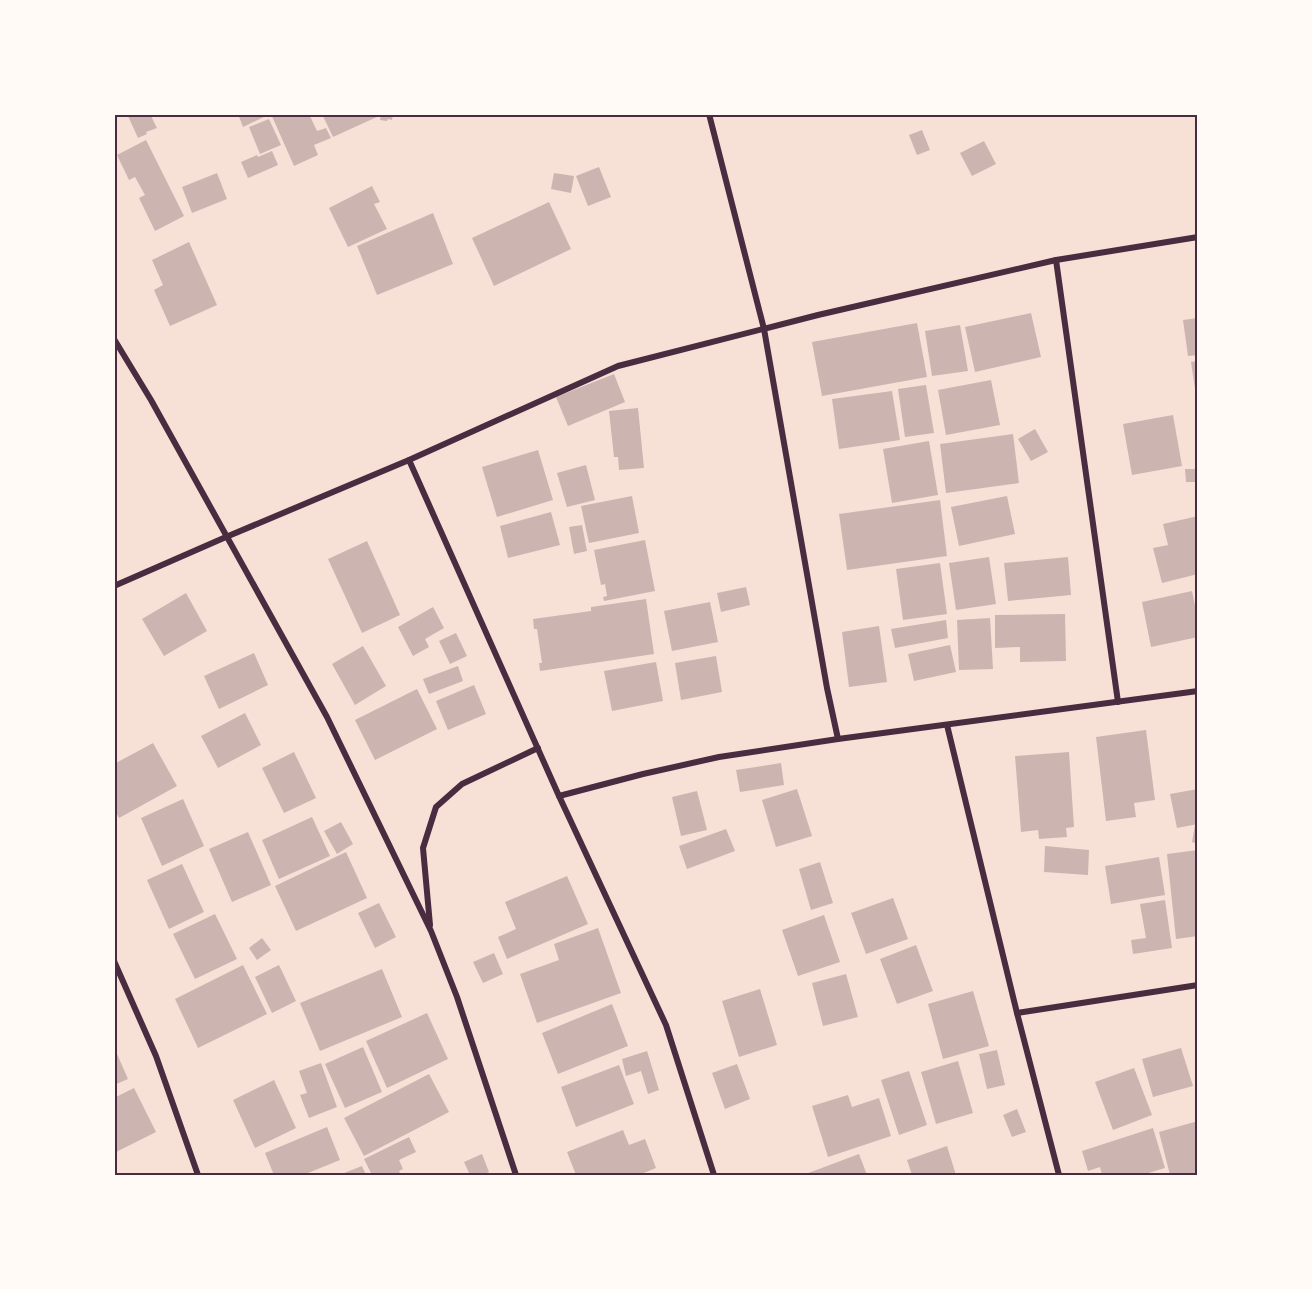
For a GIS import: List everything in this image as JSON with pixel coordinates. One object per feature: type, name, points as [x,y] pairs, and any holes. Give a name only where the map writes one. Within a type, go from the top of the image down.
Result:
[{"type":"street","points":[[710,114],[764,329],[838,740]]},
{"type":"street","points":[[114,586],[409,460],[618,366],[1056,260],[1198,237]]},
{"type":"street","points":[[1056,260],[1118,702]]},
{"type":"street","points":[[114,339],[151,400],[327,717],[431,931],[457,997],[516,1175]]},
{"type":"street","points":[[409,460],[559,796],[666,1025],[714,1175]]},
{"type":"street","points":[[559,796],[719,757],[1198,691]]},
{"type":"street","points":[[947,725],[1059,1175]]},
{"type":"street","points":[[431,931],[423,848],[436,807],[462,784],[538,748]]},
{"type":"street","points":[[114,961],[156,1056],[198,1175]]},
{"type":"street","points":[[1017,1013],[1198,985]]},
{"type":"building","points":[[150,114],[157,128],[138,138],[128,116]]},
{"type":"building","points":[[238,114],[270,114],[243,127]]},
{"type":"building","points":[[271,114],[309,114],[317,131],[326,128],[331,138],[314,145],[318,155],[294,166]]},
{"type":"building","points":[[322,114],[378,114],[379,116],[333,137]]},
{"type":"building","points":[[381,114],[393,114],[392,120],[380,120]]},
{"type":"building","points":[[269,119],[281,145],[260,154],[249,127]]},
{"type":"building","points":[[922,130],[930,150],[917,155],[909,135]]},
{"type":"building","points":[[146,140],[184,216],[155,231],[139,198],[145,195],[135,177],[129,180],[117,155]]},
{"type":"building","points":[[984,141],[996,164],[972,176],[960,153]]},
{"type":"building","points":[[272,151],[278,165],[248,178],[241,162]]},
{"type":"building","points":[[599,167],[611,197],[588,206],[576,176]]},
{"type":"building","points":[[217,173],[227,199],[192,213],[182,187]]},
{"type":"building","points":[[554,173],[574,176],[571,193],[551,189]]},
{"type":"building","points":[[372,186],[380,202],[374,204],[387,229],[348,247],[329,208]]},
{"type":"building","points":[[549,202],[571,249],[494,286],[472,238]]},
{"type":"building","points":[[433,213],[453,264],[377,295],[357,246]]},
{"type":"building","points":[[189,242],[217,305],[170,326],[154,290],[163,285],[152,260]]},
{"type":"building","points":[[1031,313],[1041,357],[975,372],[965,327]]},
{"type":"building","points":[[1198,318],[1198,355],[1188,356],[1183,320]]},
{"type":"building","points":[[917,323],[927,377],[822,396],[812,342]]},
{"type":"building","points":[[960,325],[968,371],[932,376],[925,331]]},
{"type":"building","points":[[1198,361],[1198,402],[1197,402],[1191,362]]},
{"type":"building","points":[[614,374],[625,402],[568,426],[556,397]]},
{"type":"building","points":[[991,380],[1000,425],[946,435],[938,390]]},
{"type":"building","points":[[926,385],[934,433],[905,437],[898,389]]},
{"type":"building","points":[[892,391],[900,440],[839,449],[832,399]]},
{"type":"building","points":[[638,408],[644,468],[619,470],[618,457],[614,457],[609,411]]},
{"type":"building","points":[[1173,415],[1182,466],[1132,475],[1123,424]]},
{"type":"building","points":[[1035,429],[1048,452],[1031,461],[1018,439]]},
{"type":"building","points":[[1013,434],[1019,483],[946,493],[940,444]]},
{"type":"building","points":[[929,441],[938,495],[892,503],[883,449]]},
{"type":"building","points":[[538,450],[553,500],[497,517],[482,467]]},
{"type":"building","points":[[586,465],[595,500],[567,507],[557,473]]},
{"type":"building","points":[[1185,469],[1198,469],[1198,482],[1186,482]]},
{"type":"building","points":[[632,496],[639,533],[589,543],[581,506]]},
{"type":"building","points":[[1007,496],[1015,534],[959,546],[951,507]]},
{"type":"building","points":[[940,500],[947,556],[847,570],[839,514]]},
{"type":"building","points":[[551,512],[560,545],[508,558],[500,526]]},
{"type":"building","points":[[1198,516],[1198,574],[1162,583],[1153,548],[1168,545],[1163,524]]},
{"type":"building","points":[[582,525],[587,551],[574,554],[569,527]]},
{"type":"building","points":[[645,540],[655,591],[604,601],[603,597],[607,596],[605,584],[601,585],[594,550]]},
{"type":"building","points":[[367,541],[400,615],[362,633],[328,559]]},
{"type":"building","points":[[989,557],[996,604],[956,610],[949,563]]},
{"type":"building","points":[[1068,557],[1071,595],[1008,601],[1004,563]]},
{"type":"building","points":[[940,563],[947,614],[903,620],[896,569]]},
{"type":"building","points":[[746,587],[750,605],[721,612],[717,593]]},
{"type":"building","points":[[1192,591],[1198,620],[1198,637],[1151,647],[1142,602]]},
{"type":"building","points":[[186,593],[207,631],[164,656],[142,619]]},
{"type":"building","points":[[646,599],[654,654],[540,671],[539,663],[542,663],[537,629],[534,629],[533,619],[591,611],[591,607]]},
{"type":"building","points":[[710,602],[718,642],[672,651],[664,611]]},
{"type":"building","points":[[433,607],[444,628],[425,639],[429,647],[413,656],[398,627]]},
{"type":"building","points":[[1065,614],[1066,661],[1020,662],[1020,647],[995,648],[995,615]]},
{"type":"building","points":[[990,618],[993,669],[959,670],[957,620]]},
{"type":"building","points":[[946,620],[948,638],[895,648],[891,629]]},
{"type":"building","points":[[879,626],[887,682],[849,687],[842,632]]},
{"type":"building","points":[[456,633],[467,656],[450,664],[439,641]]},
{"type":"building","points":[[950,645],[956,672],[914,681],[908,654]]},
{"type":"building","points":[[363,646],[386,686],[355,705],[332,664]]},
{"type":"building","points":[[254,653],[268,685],[219,709],[204,676]]},
{"type":"building","points":[[716,656],[722,692],[681,700],[675,663]]},
{"type":"building","points":[[656,662],[663,701],[612,711],[604,671]]},
{"type":"building","points":[[458,666],[463,681],[429,694],[423,679]]},
{"type":"building","points":[[474,685],[486,714],[448,730],[436,701]]},
{"type":"building","points":[[417,689],[437,729],[375,760],[355,720]]},
{"type":"building","points":[[245,713],[261,745],[218,768],[201,736]]},
{"type":"building","points":[[1146,730],[1155,800],[1134,803],[1136,817],[1106,821],[1096,737]]},
{"type":"building","points":[[153,743],[177,786],[119,818],[114,808],[114,764]]},
{"type":"building","points":[[294,752],[316,798],[284,813],[262,768]]},
{"type":"building","points":[[1069,752],[1074,827],[1066,828],[1067,837],[1039,839],[1038,830],[1021,832],[1015,756]]},
{"type":"building","points":[[781,763],[784,785],[740,792],[736,770]]},
{"type":"building","points":[[797,789],[812,836],[776,847],[762,800]]},
{"type":"building","points":[[1198,789],[1198,824],[1177,828],[1170,794]]},
{"type":"building","points":[[697,791],[707,830],[681,836],[672,797]]},
{"type":"building","points":[[183,799],[204,846],[162,866],[141,818]]},
{"type":"building","points":[[312,817],[330,856],[279,879],[262,840]]},
{"type":"building","points":[[341,822],[353,844],[337,854],[324,831]]},
{"type":"building","points":[[1195,825],[1198,826],[1198,844],[1192,842]]},
{"type":"building","points":[[726,829],[735,851],[687,869],[679,846]]},
{"type":"building","points":[[248,832],[271,885],[232,902],[209,849]]},
{"type":"building","points":[[1045,846],[1089,850],[1088,875],[1044,872]]},
{"type":"building","points":[[1198,850],[1198,936],[1176,939],[1167,854]]},
{"type":"building","points":[[346,852],[367,898],[296,931],[275,886]]},
{"type":"building","points":[[1159,857],[1165,895],[1111,904],[1105,866]]},
{"type":"building","points":[[820,862],[833,903],[811,910],[799,869]]},
{"type":"building","points":[[182,864],[204,912],[169,929],[147,880]]},
{"type":"building","points":[[567,876],[588,924],[507,959],[498,937],[516,929],[505,902]]},
{"type":"building","points":[[893,898],[908,939],[866,954],[851,913]]},
{"type":"building","points":[[1165,900],[1172,948],[1133,954],[1131,940],[1146,938],[1140,904]]},
{"type":"building","points":[[379,903],[396,937],[375,948],[358,913]]},
{"type":"building","points":[[215,914],[237,959],[195,979],[173,934]]},
{"type":"building","points":[[824,915],[840,962],[798,976],[782,930]]},
{"type":"building","points":[[598,928],[621,993],[537,1023],[520,974],[559,960],[554,944]]},
{"type":"building","points":[[262,938],[271,950],[257,960],[249,948]]},
{"type":"building","points":[[916,945],[933,991],[897,1004],[880,959]]},
{"type":"building","points":[[494,953],[503,974],[483,983],[473,962]]},
{"type":"building","points":[[243,965],[267,1014],[198,1048],[175,999]]},
{"type":"building","points":[[279,965],[296,1001],[272,1013],[255,977]]},
{"type":"building","points":[[382,969],[402,1017],[320,1051],[300,1003]]},
{"type":"building","points":[[846,974],[858,1017],[823,1026],[812,983]]},
{"type":"building","points":[[760,989],[777,1045],[739,1057],[722,1001]]},
{"type":"building","points":[[973,991],[989,1046],[943,1059],[928,1004]]},
{"type":"building","points":[[612,1004],[628,1046],[558,1074],[542,1033]]},
{"type":"building","points":[[427,1013],[448,1059],[387,1088],[366,1041]]},
{"type":"building","points":[[114,1047],[128,1079],[114,1085]]},
{"type":"building","points":[[363,1047],[382,1092],[345,1108],[325,1064]]},
{"type":"building","points":[[1181,1048],[1193,1086],[1153,1097],[1142,1059]]},
{"type":"building","points":[[997,1050],[1005,1085],[987,1089],[979,1054]]},
{"type":"building","points":[[647,1051],[659,1090],[648,1094],[641,1071],[626,1076],[622,1059]]},
{"type":"building","points":[[958,1061],[973,1113],[936,1124],[921,1072]]},
{"type":"building","points":[[321,1063],[337,1107],[309,1118],[300,1095],[307,1093],[299,1071]]},
{"type":"building","points":[[737,1064],[750,1099],[725,1109],[712,1073]]},
{"type":"building","points":[[619,1065],[634,1104],[576,1127],[561,1087]]},
{"type":"building","points":[[1134,1068],[1152,1115],[1113,1130],[1095,1082]]},
{"type":"building","points":[[909,1071],[927,1125],[899,1135],[881,1080]]},
{"type":"building","points":[[429,1074],[449,1112],[364,1156],[344,1118]]},
{"type":"building","points":[[274,1080],[296,1128],[255,1148],[233,1100]]},
{"type":"building","points":[[134,1088],[156,1132],[114,1153],[114,1098]]},
{"type":"building","points":[[848,1095],[852,1107],[879,1098],[891,1136],[828,1157],[812,1106]]},
{"type":"building","points":[[1017,1109],[1026,1132],[1012,1137],[1003,1115]]},
{"type":"building","points":[[1198,1121],[1198,1173],[1170,1175],[1159,1132]]},
{"type":"building","points":[[327,1127],[340,1160],[303,1175],[274,1175],[265,1153]]},
{"type":"building","points":[[1153,1128],[1165,1168],[1142,1175],[1102,1175],[1100,1167],[1088,1171],[1082,1151]]},
{"type":"building","points":[[623,1130],[629,1145],[645,1139],[656,1168],[639,1175],[576,1175],[567,1152]]},
{"type":"building","points":[[409,1137],[416,1152],[399,1160],[403,1169],[399,1171],[401,1175],[372,1175],[364,1159]]},
{"type":"building","points":[[947,1146],[956,1175],[912,1175],[907,1160]]},
{"type":"building","points":[[482,1154],[489,1172],[483,1175],[470,1175],[464,1162]]},
{"type":"building","points":[[859,1154],[867,1175],[803,1175]]},
{"type":"building","points":[[362,1166],[366,1175],[339,1175]]}]
